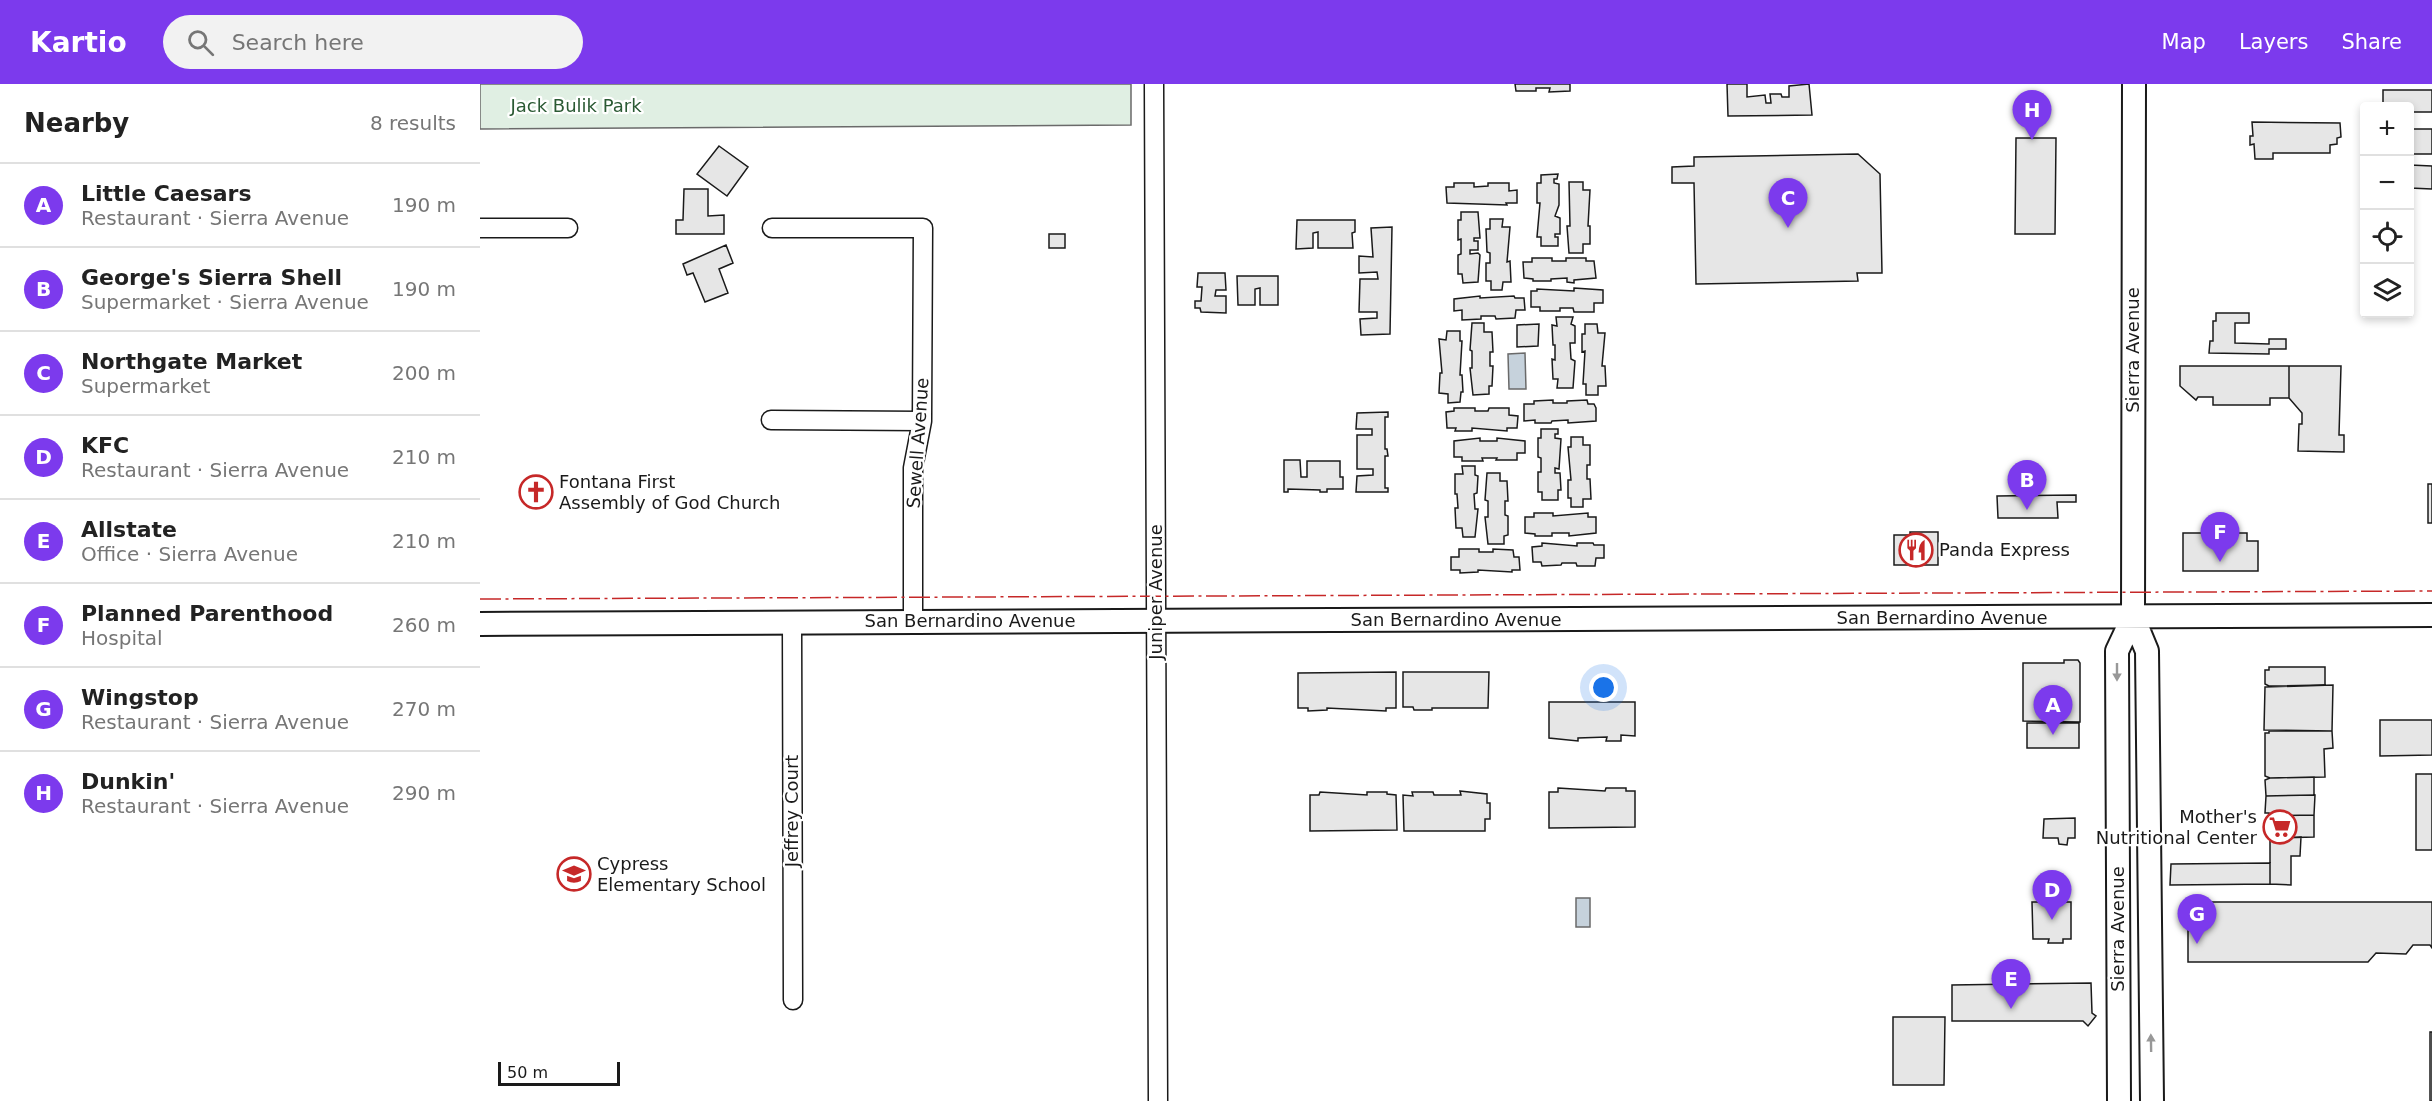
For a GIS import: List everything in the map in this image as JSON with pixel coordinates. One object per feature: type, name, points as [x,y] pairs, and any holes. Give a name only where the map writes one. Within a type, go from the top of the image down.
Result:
[{"type":"main road","name":"Sierra Avenue","points":[[2134,84],[2133,617],[2147,651],[2152,1101]]},
{"type":"main road","name":"San Bernardino Avenue","points":[[480,624],[2432,615]]},
{"type":"main road","name":"Sierra Avenue","points":[[2119,1101],[2117,651],[2133,617]]},
{"type":"main road","points":[[2118,989],[2133,1034],[2133,1101]]},
{"type":"street","name":"Juniper Avenue","points":[[1154,84],[1158,1101]]},
{"type":"street","points":[[480,228],[568,228]]},
{"type":"street","name":"Sewell Avenue","points":[[772,228],[924,228],[922,421],[913,468],[913,621]]},
{"type":"street","points":[[771,420],[922,421]]},
{"type":"street","name":"Jeffrey Court","points":[[792,622],[793,1000]]},
{"type":"green space","name":"Jack Bulik Park","points":[[480,84],[1131,84],[1131,125],[480,129]]},
{"type":"shaded area","points":[[1525,353],[1526,389],[1509,389],[1508,354]]},
{"type":"shaded area","points":[[1576,898],[1590,898],[1590,927],[1576,927]]},
{"type":"building","points":[[1515,84],[1570,84],[1570,91],[1549,92],[1550,88],[1536,88],[1536,91],[1516,91]]},
{"type":"building","points":[[1727,84],[1747,84],[1747,97],[1765,95],[1766,103],[1771,103],[1770,94],[1789,97],[1789,86],[1809,84],[1812,115],[1728,116]]},
{"type":"building","points":[[2383,90],[2432,90],[2432,112],[2414,112],[2414,102],[2383,102]]},
{"type":"building","points":[[2252,122],[2340,123],[2341,137],[2337,138],[2337,144],[2330,145],[2330,153],[2273,153],[2273,159],[2255,159],[2254,144],[2250,145],[2250,136],[2253,136]]},
{"type":"building","points":[[2414,129],[2432,129],[2432,154],[2414,154]]},
{"type":"building","points":[[2016,138],[2056,138],[2055,234],[2015,234]]},
{"type":"building","points":[[719,146],[748,167],[727,196],[697,174]]},
{"type":"building","points":[[1858,154],[1880,174],[1882,273],[1857,273],[1858,281],[1696,284],[1694,183],[1672,183],[1672,167],[1694,166],[1694,157]]},
{"type":"building","points":[[2414,165],[2432,166],[2432,189],[2414,188]]},
{"type":"building","points":[[1558,174],[1554,183],[1559,184],[1559,205],[1555,216],[1560,218],[1560,234],[1555,234],[1555,237],[1558,237],[1558,246],[1541,246],[1541,237],[1537,237],[1540,203],[1537,203],[1537,183],[1541,183],[1541,175]]},
{"type":"building","points":[[1569,182],[1583,182],[1583,190],[1590,190],[1588,226],[1590,226],[1590,244],[1583,244],[1583,253],[1569,253],[1567,226],[1570,226]]},
{"type":"building","points":[[1454,183],[1474,183],[1474,187],[1488,186],[1488,183],[1509,183],[1509,191],[1517,190],[1517,203],[1506,203],[1507,205],[1447,203],[1446,187],[1454,187]]},
{"type":"building","points":[[684,189],[708,189],[708,216],[724,215],[724,234],[676,234],[676,220],[683,220]]},
{"type":"building","points":[[1461,212],[1478,212],[1480,238],[1474,238],[1474,241],[1478,241],[1478,250],[1470,250],[1470,254],[1480,255],[1478,282],[1463,283],[1462,274],[1458,274],[1461,239],[1458,240],[1458,220],[1461,220]]},
{"type":"building","points":[[1490,219],[1503,219],[1502,227],[1510,227],[1507,262],[1510,261],[1511,282],[1503,282],[1502,290],[1491,290],[1491,281],[1486,281],[1486,263],[1490,263],[1490,253],[1487,252],[1486,229],[1490,229]]},
{"type":"building","points":[[1297,220],[1355,220],[1355,232],[1352,233],[1353,248],[1318,248],[1318,232],[1313,233],[1313,248],[1296,249]]},
{"type":"building","points":[[1392,227],[1390,334],[1361,335],[1360,319],[1377,318],[1377,312],[1359,312],[1360,279],[1378,279],[1377,272],[1359,273],[1359,256],[1373,257],[1371,228]]},
{"type":"building","points":[[1049,234],[1065,234],[1065,248],[1049,248]]},
{"type":"building","points":[[726,245],[733,263],[719,269],[728,293],[705,302],[693,273],[687,275],[683,264]]},
{"type":"building","points":[[1532,258],[1566,261],[1566,258],[1586,258],[1586,261],[1594,261],[1596,278],[1574,280],[1574,283],[1567,282],[1567,278],[1533,281],[1533,279],[1524,278],[1523,262],[1532,262]]},
{"type":"building","points":[[1198,273],[1225,273],[1226,290],[1216,290],[1215,296],[1226,296],[1226,313],[1201,312],[1200,308],[1195,308],[1195,301],[1201,301],[1202,287],[1197,287]]},
{"type":"building","points":[[1237,276],[1278,276],[1278,305],[1260,305],[1260,288],[1255,289],[1255,305],[1238,305]]},
{"type":"building","points":[[1574,288],[1603,290],[1603,303],[1594,303],[1594,312],[1574,312],[1573,308],[1560,308],[1560,311],[1540,311],[1540,307],[1531,307],[1531,291],[1537,291],[1537,289],[1574,291]]},
{"type":"building","points":[[1480,296],[1480,298],[1514,296],[1524,298],[1525,310],[1516,310],[1515,318],[1496,319],[1495,316],[1481,316],[1481,319],[1462,320],[1462,310],[1454,311],[1454,299]]},
{"type":"building","points":[[2216,313],[2249,313],[2249,323],[2235,323],[2235,343],[2269,344],[2269,339],[2286,339],[2286,349],[2269,349],[2269,354],[2209,353],[2210,341],[2213,341],[2213,321],[2216,321]]},
{"type":"building","points":[[1556,317],[1573,317],[1571,324],[1575,326],[1575,343],[1570,343],[1571,359],[1575,361],[1573,388],[1557,388],[1558,379],[1553,379],[1552,359],[1555,360],[1555,345],[1553,345],[1552,325],[1557,326]]},
{"type":"building","points":[[1472,323],[1484,323],[1484,332],[1492,332],[1493,352],[1490,352],[1490,366],[1493,366],[1492,386],[1489,386],[1489,394],[1473,395],[1470,368],[1472,368],[1472,351],[1470,350]]},
{"type":"building","points":[[1539,324],[1538,346],[1517,347],[1517,325]]},
{"type":"building","points":[[1585,324],[1597,324],[1598,333],[1605,333],[1602,366],[1605,366],[1606,386],[1598,386],[1598,395],[1586,395],[1586,384],[1583,384],[1585,351],[1582,352],[1582,334],[1585,334]]},
{"type":"building","points":[[1447,331],[1460,331],[1460,341],[1462,341],[1460,375],[1462,375],[1463,392],[1461,392],[1460,402],[1448,403],[1448,394],[1439,393],[1440,373],[1442,373],[1439,339],[1446,340]]},
{"type":"building","points":[[2180,366],[2289,366],[2289,398],[2270,398],[2270,405],[2213,405],[2213,397],[2198,397],[2196,400],[2180,386]]},
{"type":"building","points":[[2289,366],[2341,366],[2339,435],[2344,435],[2344,452],[2298,451],[2299,424],[2302,424],[2302,413],[2289,398]]},
{"type":"building","points":[[1553,400],[1553,403],[1567,403],[1567,401],[1587,400],[1588,404],[1594,404],[1596,408],[1596,421],[1568,423],[1568,420],[1535,423],[1535,420],[1524,421],[1524,404]]},
{"type":"building","points":[[1454,408],[1475,408],[1475,411],[1488,411],[1489,408],[1509,408],[1509,415],[1518,416],[1517,428],[1507,428],[1507,431],[1472,428],[1472,431],[1455,431],[1456,428],[1447,428],[1446,412],[1454,411]]},
{"type":"building","points":[[1388,412],[1388,417],[1385,417],[1385,449],[1387,449],[1388,456],[1385,456],[1385,488],[1388,488],[1388,492],[1356,492],[1357,476],[1373,475],[1373,469],[1357,469],[1357,435],[1372,435],[1372,429],[1356,429],[1357,413]]},
{"type":"building","points":[[1541,429],[1558,429],[1555,438],[1561,439],[1559,469],[1555,468],[1555,473],[1560,473],[1561,490],[1558,490],[1558,500],[1542,500],[1542,492],[1538,492],[1541,458],[1538,457],[1538,438],[1541,438]]},
{"type":"building","points":[[1571,437],[1583,437],[1583,445],[1590,445],[1587,479],[1590,479],[1591,499],[1583,499],[1583,507],[1571,507],[1571,498],[1568,498],[1568,480],[1571,480],[1568,447],[1571,447]]},
{"type":"building","points":[[1480,438],[1480,441],[1497,441],[1497,438],[1525,441],[1525,453],[1517,453],[1517,460],[1482,458],[1483,461],[1462,461],[1462,457],[1454,457],[1454,441]]},
{"type":"building","points":[[1284,460],[1300,460],[1301,477],[1307,477],[1307,461],[1340,461],[1343,489],[1327,489],[1327,492],[1320,492],[1320,490],[1288,489],[1288,492],[1284,492]]},
{"type":"building","points":[[1462,466],[1475,466],[1475,475],[1478,476],[1477,493],[1474,494],[1475,509],[1478,509],[1475,537],[1463,537],[1462,528],[1456,528],[1455,508],[1458,508],[1455,474],[1463,474]]},
{"type":"building","points":[[1487,473],[1500,473],[1500,481],[1507,481],[1508,501],[1505,501],[1505,515],[1508,516],[1508,535],[1504,536],[1504,544],[1488,544],[1485,517],[1488,517],[1488,501],[1485,500]]},
{"type":"building","points":[[2428,484],[2432,484],[2432,523],[2428,523]]},
{"type":"building","points":[[2076,495],[2076,502],[2057,502],[2058,518],[1998,518],[1997,496]]},
{"type":"building","points":[[1534,513],[1553,513],[1553,516],[1588,513],[1588,517],[1596,517],[1596,533],[1569,536],[1569,533],[1552,533],[1552,536],[1535,536],[1535,534],[1525,533],[1525,517],[1534,517]]},
{"type":"building","name":"Panda Express","points":[[1910,532],[1938,532],[1938,565],[1894,565],[1894,535],[1910,535]]},
{"type":"building","points":[[2183,533],[2247,533],[2247,541],[2258,541],[2258,571],[2183,571]]},
{"type":"building","points":[[1542,543],[1577,546],[1577,543],[1604,545],[1604,558],[1596,558],[1595,566],[1562,563],[1561,565],[1542,566],[1541,562],[1533,562],[1532,547],[1542,546]]},
{"type":"building","points":[[1459,549],[1479,549],[1479,552],[1493,552],[1493,549],[1513,550],[1514,557],[1519,557],[1520,570],[1512,570],[1512,572],[1478,570],[1478,572],[1460,573],[1460,570],[1451,570],[1451,557],[1459,557]]},
{"type":"building","points":[[2064,660],[2078,660],[2080,663],[2080,722],[2023,721],[2023,663],[2064,663]]},
{"type":"building","points":[[2269,667],[2325,667],[2325,685],[2269,686],[2265,684],[2265,670],[2269,670]]},
{"type":"building","points":[[1396,672],[1396,708],[1386,708],[1386,711],[1327,708],[1327,710],[1308,711],[1308,708],[1298,708],[1298,673]]},
{"type":"building","points":[[1403,672],[1489,672],[1488,708],[1414,710],[1413,707],[1403,707]]},
{"type":"building","points":[[2333,685],[2332,731],[2264,730],[2265,687]]},
{"type":"building","points":[[1549,702],[1635,702],[1635,736],[1621,735],[1621,741],[1606,741],[1607,737],[1578,738],[1578,741],[1549,738]]},
{"type":"building","points":[[2380,720],[2432,720],[2432,755],[2380,756]]},
{"type":"building","points":[[2027,723],[2079,723],[2079,748],[2027,748]]},
{"type":"building","points":[[2269,731],[2332,731],[2333,748],[2324,749],[2325,777],[2270,778],[2265,776],[2265,733]]},
{"type":"building","points":[[2416,774],[2432,774],[2432,850],[2416,850]]},
{"type":"building","points":[[2314,777],[2314,795],[2266,796],[2265,780],[2270,778]]},
{"type":"building","points":[[1558,788],[1605,791],[1606,788],[1626,788],[1626,791],[1635,791],[1635,827],[1549,828],[1549,792],[1558,792]]},
{"type":"building","points":[[1460,791],[1487,794],[1487,803],[1490,803],[1490,819],[1485,819],[1485,831],[1404,831],[1403,795],[1413,796],[1412,792],[1433,792],[1434,795],[1461,795]]},
{"type":"building","points":[[1320,792],[1367,795],[1367,792],[1387,792],[1387,794],[1396,795],[1397,830],[1310,831],[1310,795],[1319,795]]},
{"type":"building","points":[[2315,795],[2314,815],[2269,816],[2269,813],[2265,813],[2266,796]]},
{"type":"building","points":[[2314,815],[2314,837],[2270,838],[2269,816]]},
{"type":"building","points":[[2075,818],[2075,838],[2068,838],[2067,845],[2059,844],[2058,838],[2043,838],[2044,819]]},
{"type":"building","points":[[2301,837],[2300,856],[2291,856],[2291,885],[2270,884],[2270,838]]},
{"type":"building","points":[[2270,863],[2270,884],[2170,885],[2171,864]]},
{"type":"building","points":[[2032,902],[2071,902],[2071,939],[2063,939],[2063,943],[2048,943],[2049,939],[2033,939]]},
{"type":"building","points":[[2188,902],[2432,902],[2432,948],[2430,945],[2413,945],[2406,954],[2376,953],[2368,962],[2188,962]]},
{"type":"building","points":[[2091,983],[2092,1013],[2096,1016],[2088,1026],[2083,1021],[1952,1021],[1952,985]]},
{"type":"building","points":[[1893,1017],[1945,1017],[1944,1085],[1893,1085]]},
{"type":"building","points":[[2430,1032],[2432,1032],[2432,1101],[2430,1101]]},
{"type":"power","points":[[480,599],[2432,591]]},
{"type":"place","name":"Dunkin'","points":[[2032,140]]},
{"type":"place","name":"Northgate Market","points":[[1788,228]]},
{"type":"place","name":"Fontana First Assembly of God Church","points":[[536,492]]},
{"type":"place","name":"George's Sierra Shell","points":[[2027,510]]},
{"type":"place","name":"Panda Express","points":[[1916,550]]},
{"type":"place","name":"Planned Parenthood","points":[[2220,562]]},
{"type":"place","name":"Little Caesars","points":[[2053,735]]},
{"type":"place","name":"Mother's Nutritional Center","points":[[2280,827]]},
{"type":"place","name":"Cypress Elementary School","points":[[574,874]]},
{"type":"place","name":"KFC","points":[[2052,920]]},
{"type":"place","name":"Wingstop","points":[[2197,944]]},
{"type":"place","name":"Allstate","points":[[2011,1009]]}]
